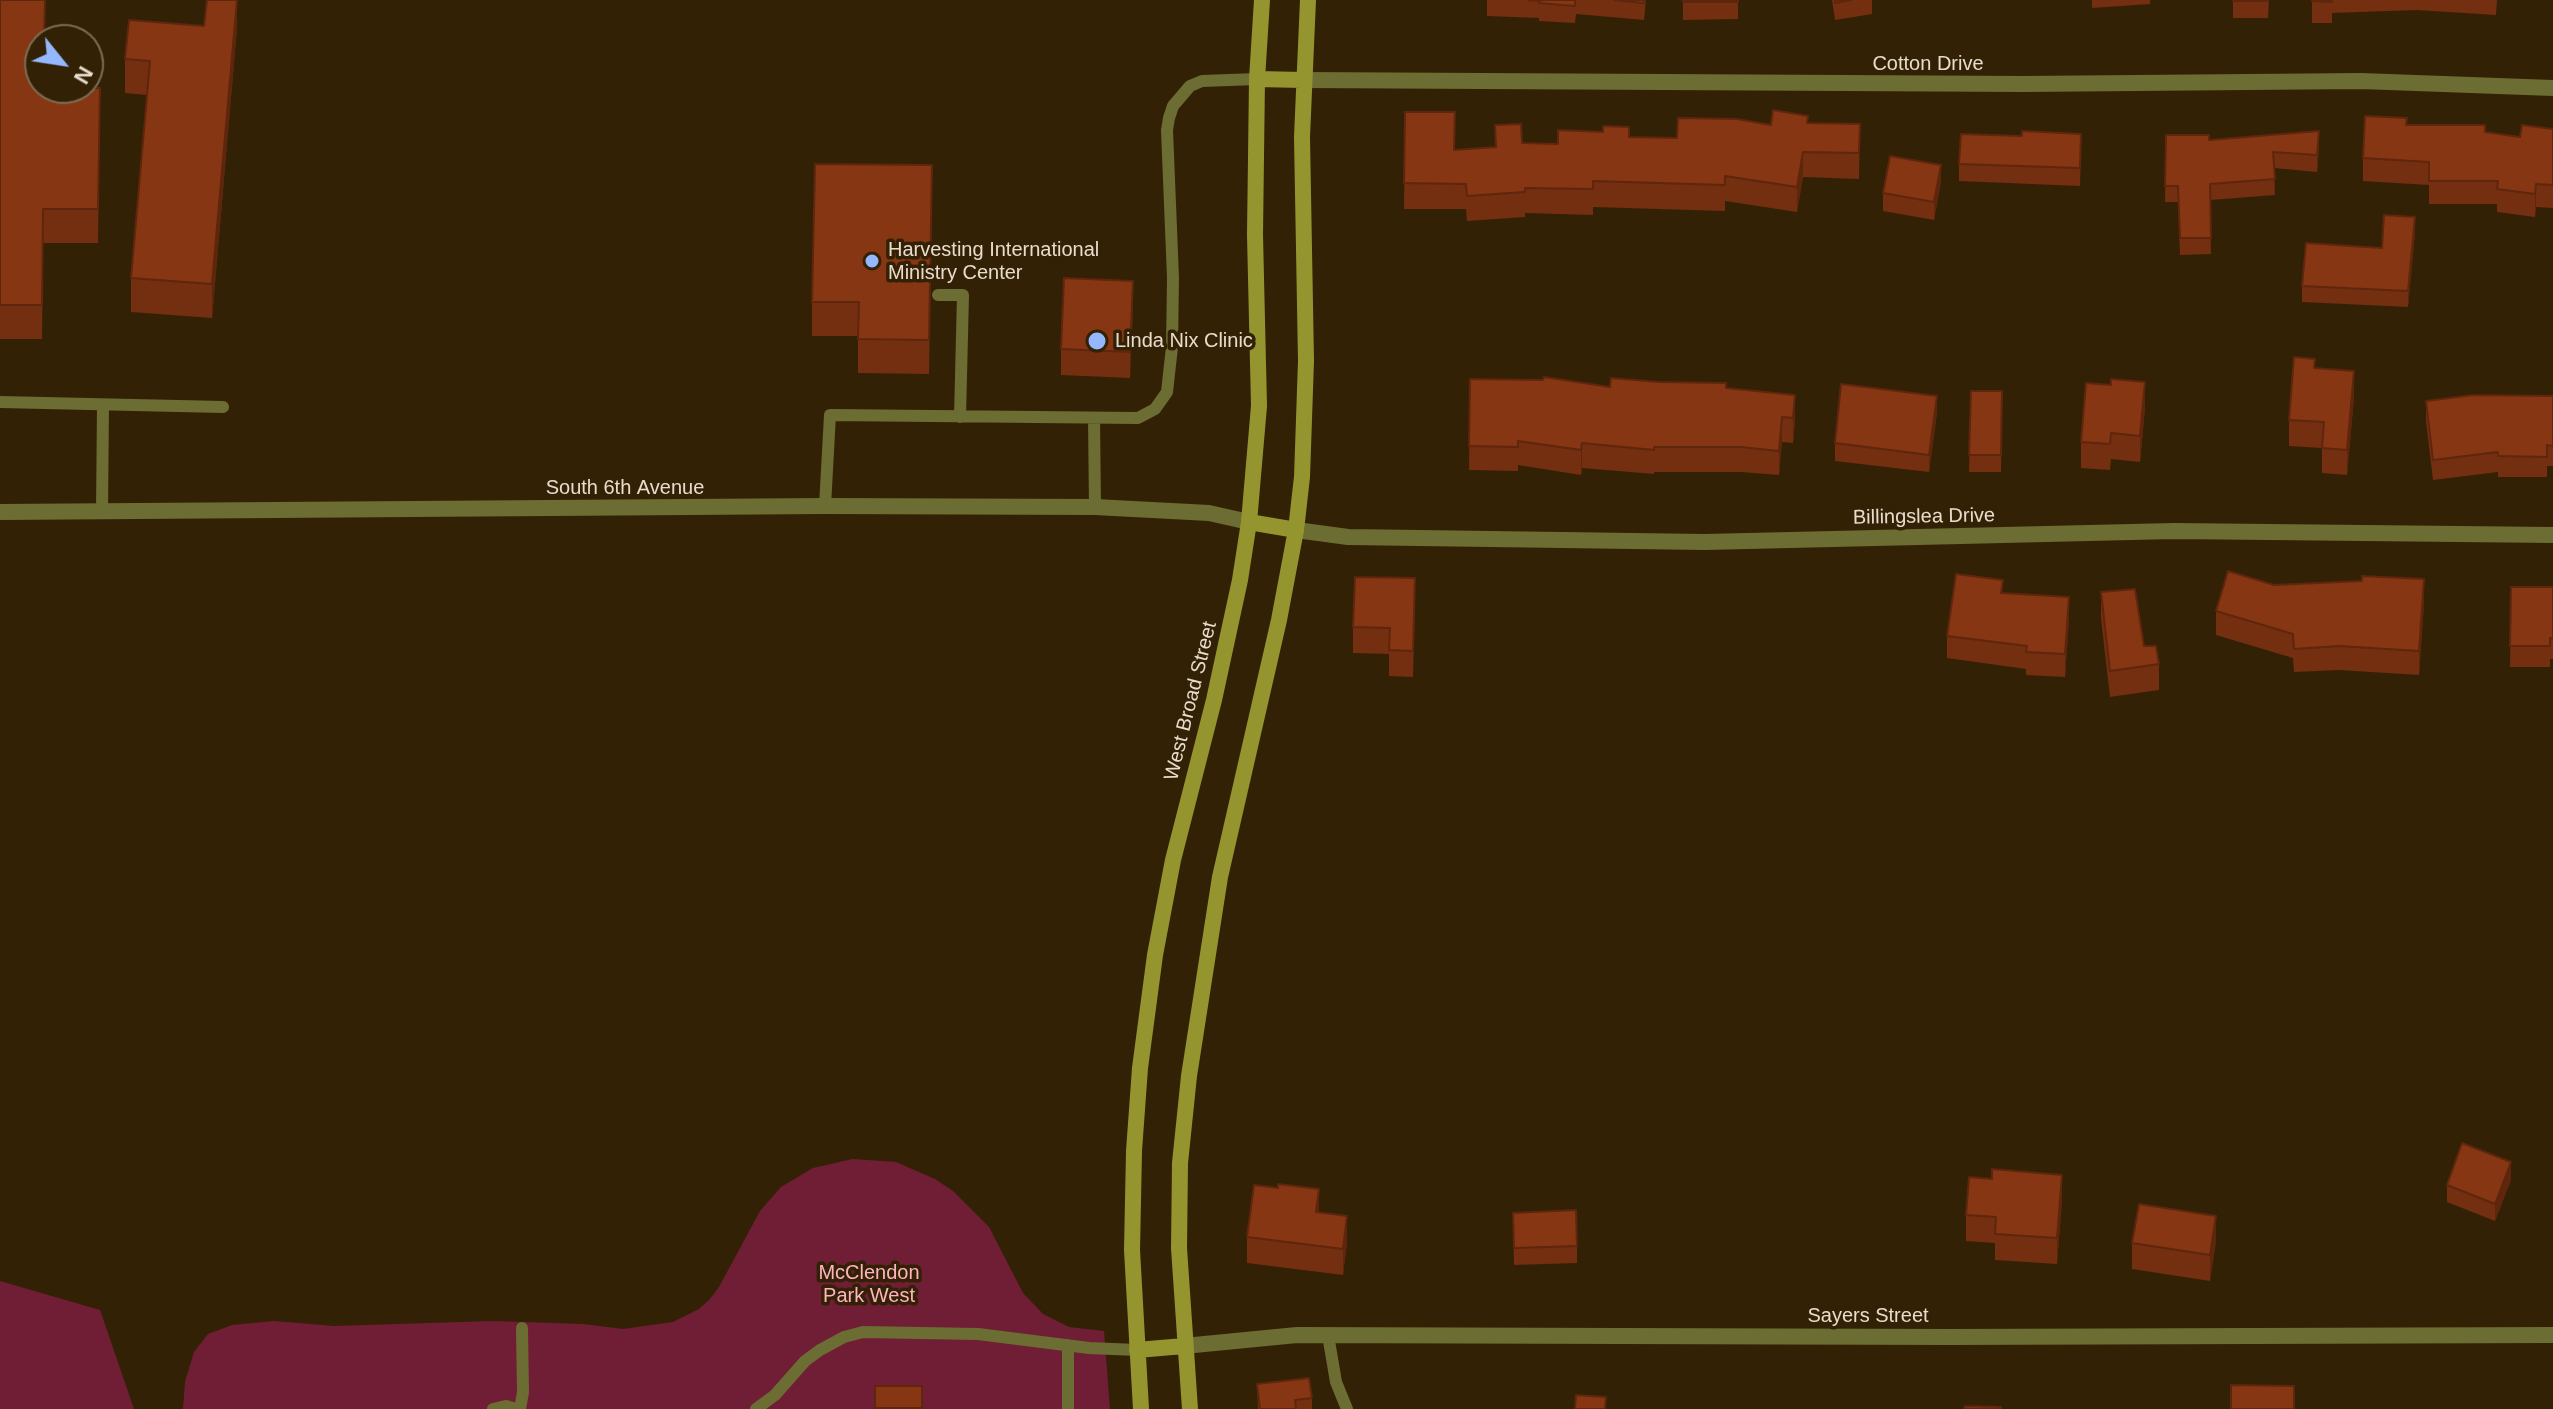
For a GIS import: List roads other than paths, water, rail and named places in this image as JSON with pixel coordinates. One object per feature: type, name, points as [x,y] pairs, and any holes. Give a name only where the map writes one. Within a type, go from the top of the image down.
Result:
[{"type":"main road","name":"West Broad Street","points":[[1141,1409],[1132,1250],[1140,1068],[1155,955],[1176,846],[1214,700],[1240,580],[1249,522],[1259,406],[1255,235],[1257,79],[1262,0]]},
{"type":"main road","points":[[1190,1409],[1179,1248],[1180,1163],[1189,1076],[1220,877],[1261,704],[1296,530],[1305,423],[1303,80],[1308,0]]},
{"type":"main road","points":[[1257,79],[1303,80]]},
{"type":"main road","points":[[1249,522],[1296,530]]},
{"type":"main road","points":[[1137,1350],[1184,1346]]},
{"type":"street","name":"Cotton Drive","points":[[1303,80],[2023,84],[2361,81],[2553,88]]},
{"type":"street","name":"South 6th Avenue","points":[[0,512],[1095,507],[1209,513],[1249,522]]},
{"type":"street","name":"Billingslea Drive","points":[[1296,530],[1348,537],[1705,542],[2174,531],[2553,535]]},
{"type":"street","name":"Sayers Street","points":[[1184,1346],[1270,1336],[1328,1335],[2553,1335]]},
{"type":"lane","points":[[825,506],[830,415],[1138,418],[1155,409],[1167,392],[1174,313],[1167,130],[1173,106],[1190,86],[1202,81],[1257,79]]},
{"type":"lane","points":[[938,295],[963,295],[960,417]]},
{"type":"lane","points":[[0,402],[223,407]]},
{"type":"lane","points":[[102,512],[103,405]]},
{"type":"lane","points":[[1094,418],[1095,507]]},
{"type":"lane","points":[[493,1409],[506,1406],[518,1409],[523,1392],[522,1328]]},
{"type":"lane","points":[[756,1409],[775,1395],[813,1356],[853,1334],[910,1331],[963,1333],[1137,1350]]},
{"type":"lane","points":[[1328,1335],[1336,1382],[1347,1409]]},
{"type":"lane","points":[[1068,1345],[1068,1409]]},
{"type":"place","name":"Harvesting International Ministry Center","points":[[872,261]]},
{"type":"place","name":"Linda Nix Clinic","points":[[1097,341]]},
{"type":"park label","name":"McClendon Park West","points":[[869,1284]]}]
